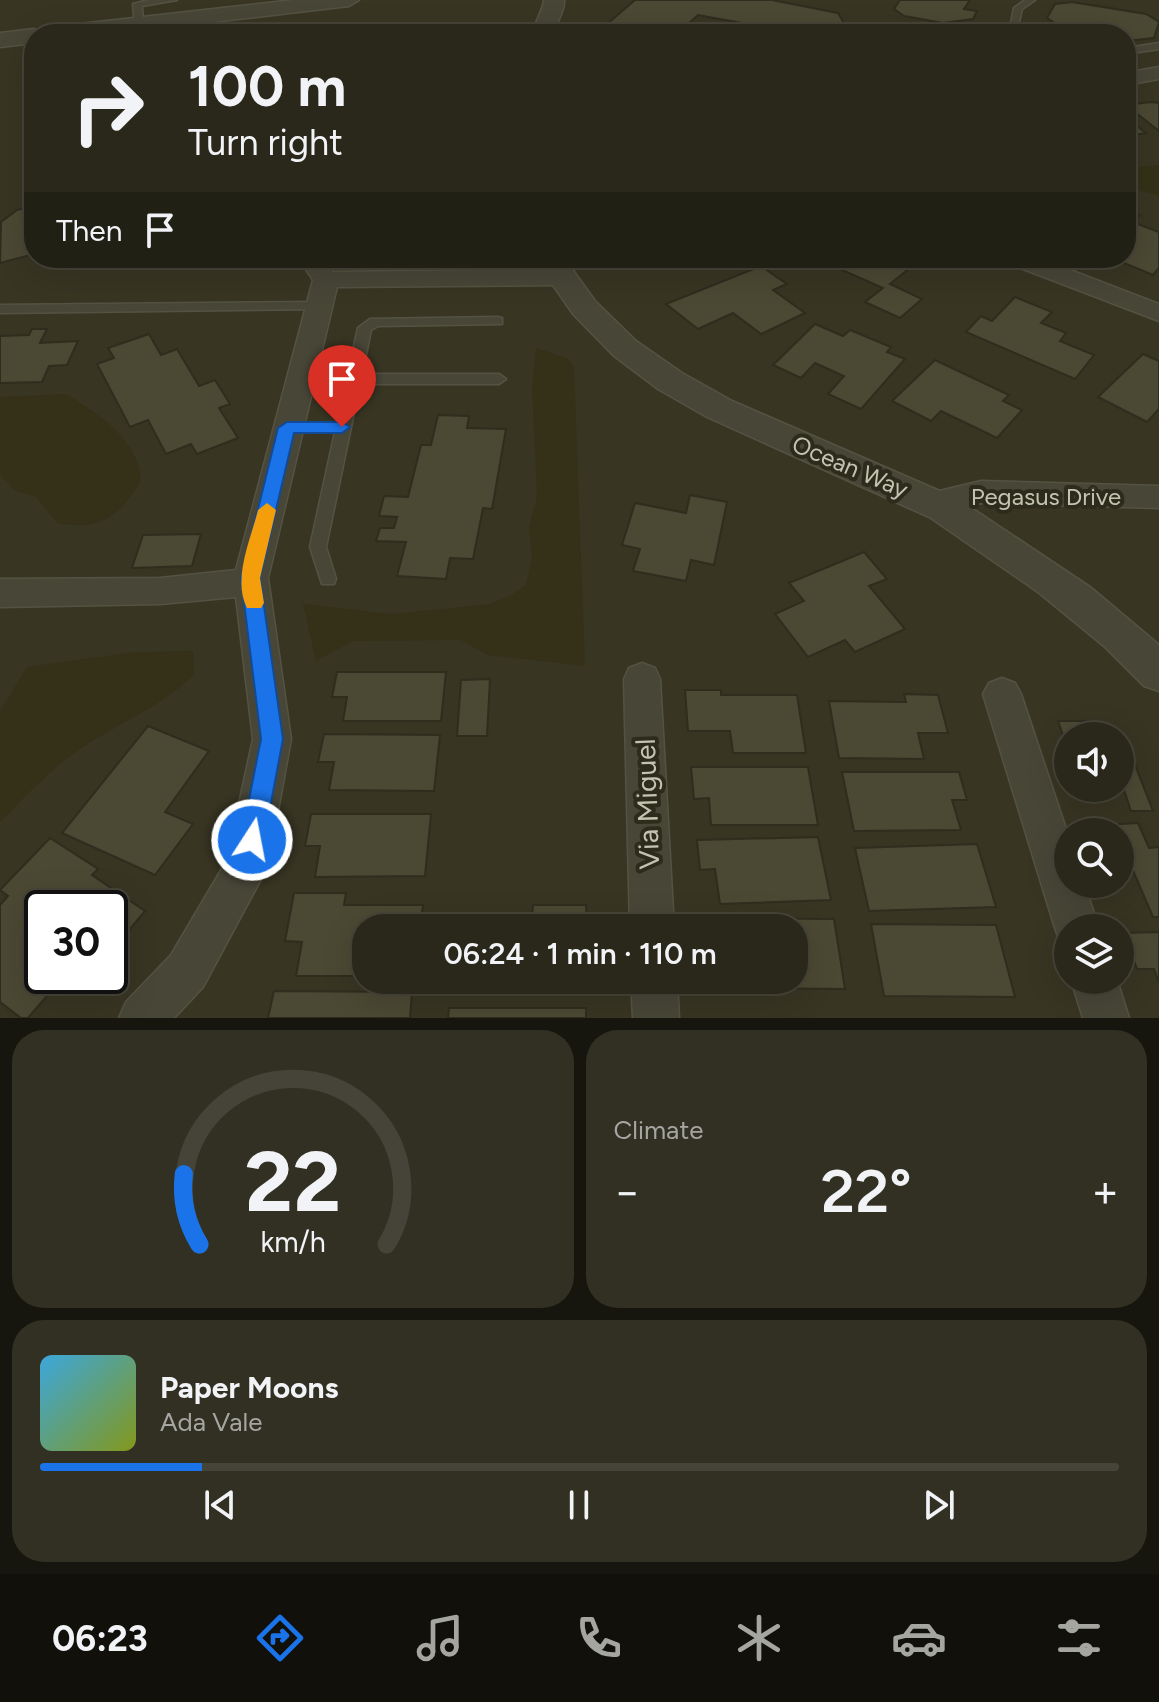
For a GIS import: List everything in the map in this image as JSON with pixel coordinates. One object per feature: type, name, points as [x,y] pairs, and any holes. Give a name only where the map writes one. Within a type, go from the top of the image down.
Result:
[{"type":"street","points":[[87,24],[137,9],[349,0]]},
{"type":"street","points":[[0,40],[24,37]]},
{"type":"street","points":[[1136,77],[1159,73]]},
{"type":"street","points":[[142,1018],[187,971],[247,866],[272,739],[251,582],[317,281],[538,268]]},
{"type":"street","name":"Ocean Way","points":[[556,268],[595,322],[680,390],[794,444],[852,465],[934,503],[1048,577],[1159,673]]},
{"type":"street","points":[[1042,268],[1159,313]]},
{"type":"street","name":"Pegasus Drive","points":[[934,503],[981,492],[1159,497]]},
{"type":"street","points":[[0,593],[160,591],[251,582]]},
{"type":"street","name":"Via Miguel","points":[[642,679],[651,914]]},
{"type":"street","points":[[1002,694],[1073,914]]},
{"type":"street","points":[[655,994],[656,1018]]},
{"type":"street","points":[[1098,994],[1106,1018]]},
{"type":"lane","points":[[137,9],[173,0]]},
{"type":"lane","points":[[1019,24],[1018,8],[1031,0]]},
{"type":"lane","points":[[1136,49],[1159,46]]},
{"type":"lane","points":[[0,309],[317,281]]},
{"type":"lane","points":[[328,579],[318,547],[365,328],[375,322],[497,321]]},
{"type":"lane","points":[[353,379],[499,379]]},
{"type":"lane","points":[[287,428],[342,427]]},
{"type":"shaded area","points":[[1159,165],[1159,196],[1136,190],[1136,167]]},
{"type":"shaded area","points":[[536,348],[567,358],[574,367],[585,666],[487,655],[461,640],[353,641],[316,661],[303,604],[392,614],[490,604],[526,585],[532,557],[529,527],[537,497],[532,386]]},
{"type":"shaded area","points":[[66,394],[115,430],[133,453],[139,467],[141,481],[133,494],[116,513],[97,523],[57,523],[36,497],[15,491],[0,475],[0,397]]},
{"type":"shaded area","points":[[193,651],[194,675],[163,699],[64,761],[0,822],[0,711],[27,667],[135,652]]},
{"type":"building","points":[[635,0],[772,0],[838,13],[844,23],[748,24],[698,15],[688,24],[607,24]]},
{"type":"building","points":[[900,0],[970,0],[964,9],[977,11],[973,19],[943,23],[904,16],[894,9]]},
{"type":"building","points":[[1072,2],[1146,14],[1159,22],[1154,38],[1136,40],[1136,24],[1056,24],[1047,18],[1055,4]]},
{"type":"building","points":[[1159,103],[1159,131],[1136,113],[1136,104]]},
{"type":"building","points":[[1136,126],[1146,133],[1136,134]]},
{"type":"building","points":[[24,208],[24,257],[0,263],[1,222]]},
{"type":"building","points":[[1136,223],[1159,232],[1159,268],[1153,275],[1136,268]]},
{"type":"building","points":[[756,268],[764,268],[787,284],[773,290],[805,313],[761,334],[733,313],[698,329],[666,304]]},
{"type":"building","points":[[910,268],[890,284],[922,299],[900,318],[865,302],[883,288],[842,270]]},
{"type":"building","points":[[1015,297],[1052,312],[1041,323],[1066,333],[1060,341],[1094,355],[1075,379],[966,332],[981,316],[992,321]]},
{"type":"building","points":[[815,324],[843,336],[850,330],[891,347],[887,352],[905,359],[861,409],[828,394],[844,376],[815,363],[801,378],[773,365]]},
{"type":"building","points":[[32,329],[47,329],[40,343],[78,341],[67,365],[49,366],[42,382],[0,383],[0,336],[29,335]]},
{"type":"building","points":[[149,334],[161,355],[177,349],[199,386],[215,380],[230,404],[219,408],[238,438],[197,454],[191,444],[166,454],[148,420],[130,427],[97,364],[114,358],[108,348]]},
{"type":"building","points":[[1143,354],[1159,361],[1159,409],[1147,422],[1098,397]]},
{"type":"building","points":[[935,360],[1009,395],[1003,401],[1022,410],[997,438],[941,411],[931,421],[892,401]]},
{"type":"building","points":[[438,415],[469,416],[467,428],[506,429],[492,509],[483,508],[473,559],[450,558],[446,579],[397,576],[406,542],[376,541],[380,528],[394,528],[397,517],[379,516],[384,496],[408,497],[421,445],[431,445]]},
{"type":"building","points":[[690,495],[727,502],[714,565],[691,560],[686,581],[633,571],[640,549],[622,545],[635,503],[686,513]]},
{"type":"building","points":[[201,534],[192,566],[132,568],[143,535]]},
{"type":"building","points":[[864,552],[887,579],[869,586],[905,629],[855,652],[845,640],[808,657],[775,614],[804,601],[789,583]]},
{"type":"building","points":[[337,672],[446,672],[441,721],[343,721],[347,697],[332,697]]},
{"type":"building","points":[[490,679],[487,736],[457,736],[461,680]]},
{"type":"building","points":[[685,690],[721,690],[721,695],[797,695],[806,753],[733,753],[730,731],[688,731]]},
{"type":"building","points":[[904,694],[938,695],[948,733],[918,733],[924,759],[839,758],[829,701],[906,702]]},
{"type":"building","points":[[148,726],[209,751],[165,812],[193,824],[155,875],[62,833]]},
{"type":"building","points":[[324,734],[440,735],[434,791],[329,790],[334,762],[318,762]]},
{"type":"building","points":[[1134,762],[1153,811],[1131,811],[1128,802],[1134,802]]},
{"type":"building","points":[[691,767],[808,767],[818,825],[711,825],[709,798],[694,799]]},
{"type":"building","points":[[842,772],[959,772],[967,800],[952,800],[961,830],[854,831]]},
{"type":"building","points":[[311,814],[431,814],[425,876],[315,877],[320,846],[305,846]]},
{"type":"building","points":[[1134,823],[1138,823],[1149,848],[1159,847],[1159,917],[1153,917],[1134,873]]},
{"type":"building","points":[[818,837],[831,900],[720,904],[715,869],[700,870],[697,840]]},
{"type":"building","points":[[50,838],[98,869],[92,875],[114,890],[24,890],[24,994],[49,994],[28,1018],[21,1018],[0,1002],[0,905],[8,896],[0,890]]},
{"type":"building","points":[[977,844],[996,907],[869,911],[855,848]]},
{"type":"building","points":[[294,893],[346,893],[344,905],[423,905],[422,914],[352,914],[352,976],[296,976],[302,942],[285,941]]},
{"type":"building","points":[[128,899],[145,911],[128,931]]},
{"type":"building","points":[[533,905],[586,905],[586,914],[532,914]]},
{"type":"building","points":[[808,919],[834,919],[845,989],[808,989]]},
{"type":"building","points":[[871,924],[996,925],[1015,997],[884,996]]},
{"type":"building","points":[[1159,932],[1159,983],[1154,969],[1137,969],[1134,933]]},
{"type":"building","points":[[274,991],[412,994],[410,1018],[268,1018]]},
{"type":"building","points":[[449,1008],[586,1008],[586,1018],[448,1018]]},
{"type":"slow traffic","points":[[254,603],[251,578],[267,510]]},
{"type":"route","points":[[252,840],[272,739],[251,578],[287,428],[342,427]]}]
